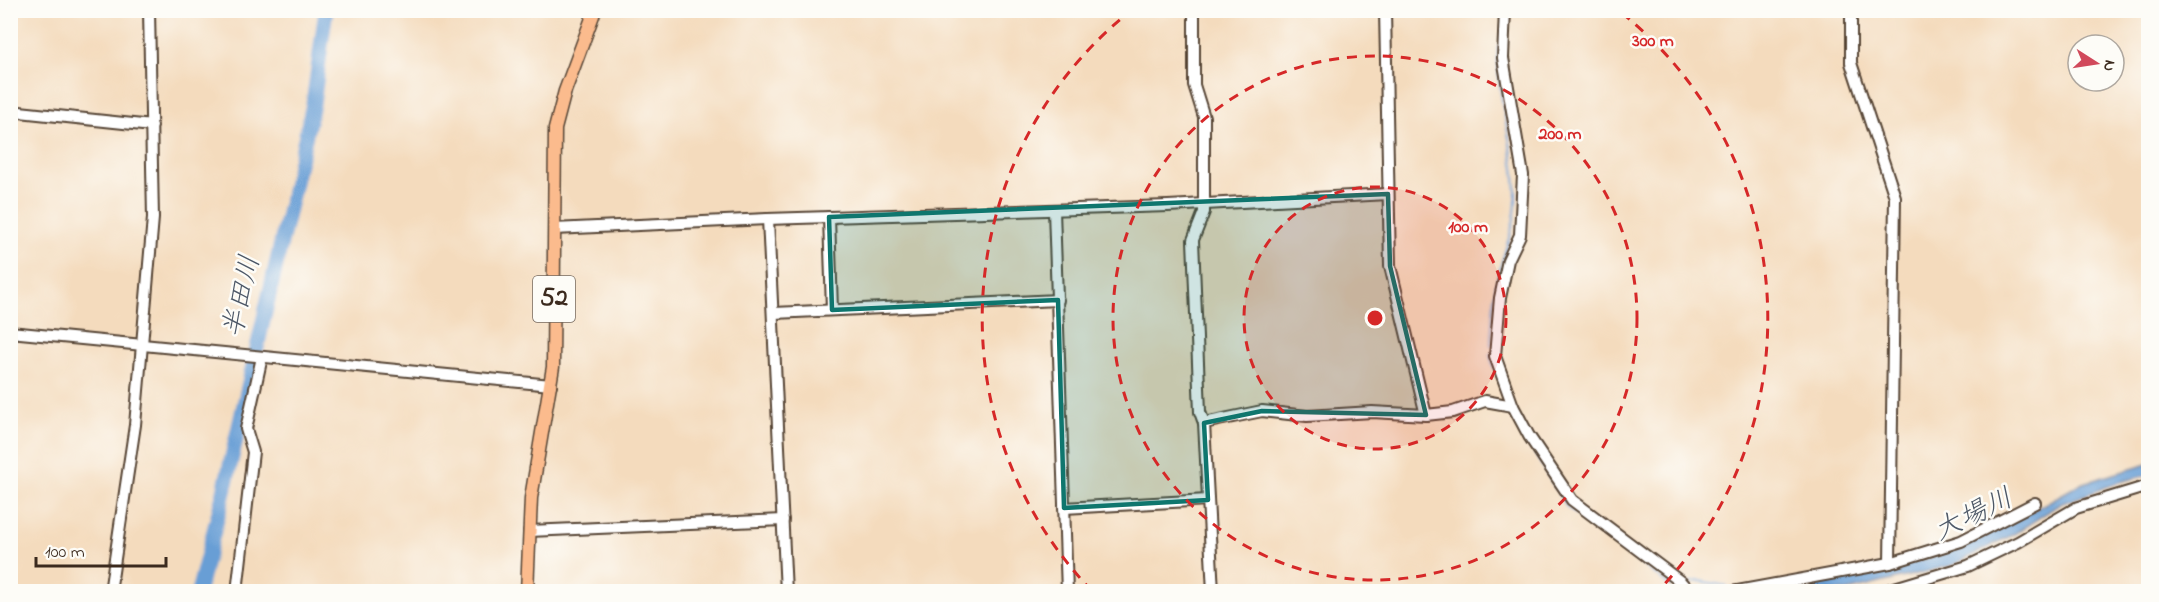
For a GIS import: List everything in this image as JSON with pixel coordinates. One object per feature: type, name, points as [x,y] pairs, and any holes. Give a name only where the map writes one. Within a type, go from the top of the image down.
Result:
[{"type":"main road","name":"52","points":[[527,591],[534,480],[551,385],[554,144],[558,115],[595,10]]},
{"type":"street","points":[[110,591],[135,424],[153,218],[149,10]]},
{"type":"street","points":[[1194,10],[1194,85],[1204,117],[1205,203],[1193,240],[1200,412],[1204,423],[1213,591]]},
{"type":"street","points":[[1385,10],[1390,266],[1426,415]]},
{"type":"street","points":[[1505,10],[1503,58],[1523,175],[1520,235],[1508,260],[1500,298],[1495,356],[1509,405],[1572,500],[1681,582],[1689,591]]},
{"type":"street","points":[[1851,10],[1851,63],[1895,197],[1890,563]]},
{"type":"street","points":[[10,111],[152,126]]},
{"type":"street","points":[[554,229],[768,219],[1054,210],[1388,194]]},
{"type":"street","points":[[1054,210],[1067,591]]},
{"type":"street","points":[[829,218],[832,310]]},
{"type":"street","points":[[768,219],[786,591]]},
{"type":"street","points":[[774,313],[1058,300]]},
{"type":"street","points":[[10,332],[551,385]]},
{"type":"street","points":[[237,591],[253,452],[246,429],[258,356]]},
{"type":"street","points":[[1204,423],[1262,411],[1308,416],[1372,412],[1426,415],[1453,412],[1485,401],[1509,405]]},
{"type":"street","points":[[1881,591],[1968,566],[2018,542],[2076,508],[2148,486]]},
{"type":"street","points":[[1064,508],[1208,500]]},
{"type":"street","points":[[1732,591],[1890,563],[1961,541],[2035,503]]},
{"type":"street","points":[[529,531],[783,520]]},
{"type":"highlighted area","points":[[1388,194],[1390,266],[1426,415],[1262,411],[1204,423],[1208,500],[1064,508],[1058,300],[832,310],[829,217]]},
{"type":"water","points":[[2148,464],[2148,475],[2120,482],[2060,504],[2014,534],[1953,565],[1848,591],[1760,592],[1891,569],[1951,551],[2009,524],[2080,484]]},
{"type":"waterway","name":"半田川","points":[[198,592],[223,496],[313,104],[326,10]]},
{"type":"waterway","points":[[1491,345],[1496,285],[1513,223],[1516,201],[1513,162],[1500,85],[1498,46]]},
{"type":"waterway","points":[[1490,354],[1494,368]]},
{"type":"waterway","points":[[1534,452],[1567,507],[1670,586],[1674,585]]},
{"type":"waterway","points":[[1691,582],[1700,581],[1727,586]]},
{"type":"water label","name":"大場川","points":[[1974,516]]}]
